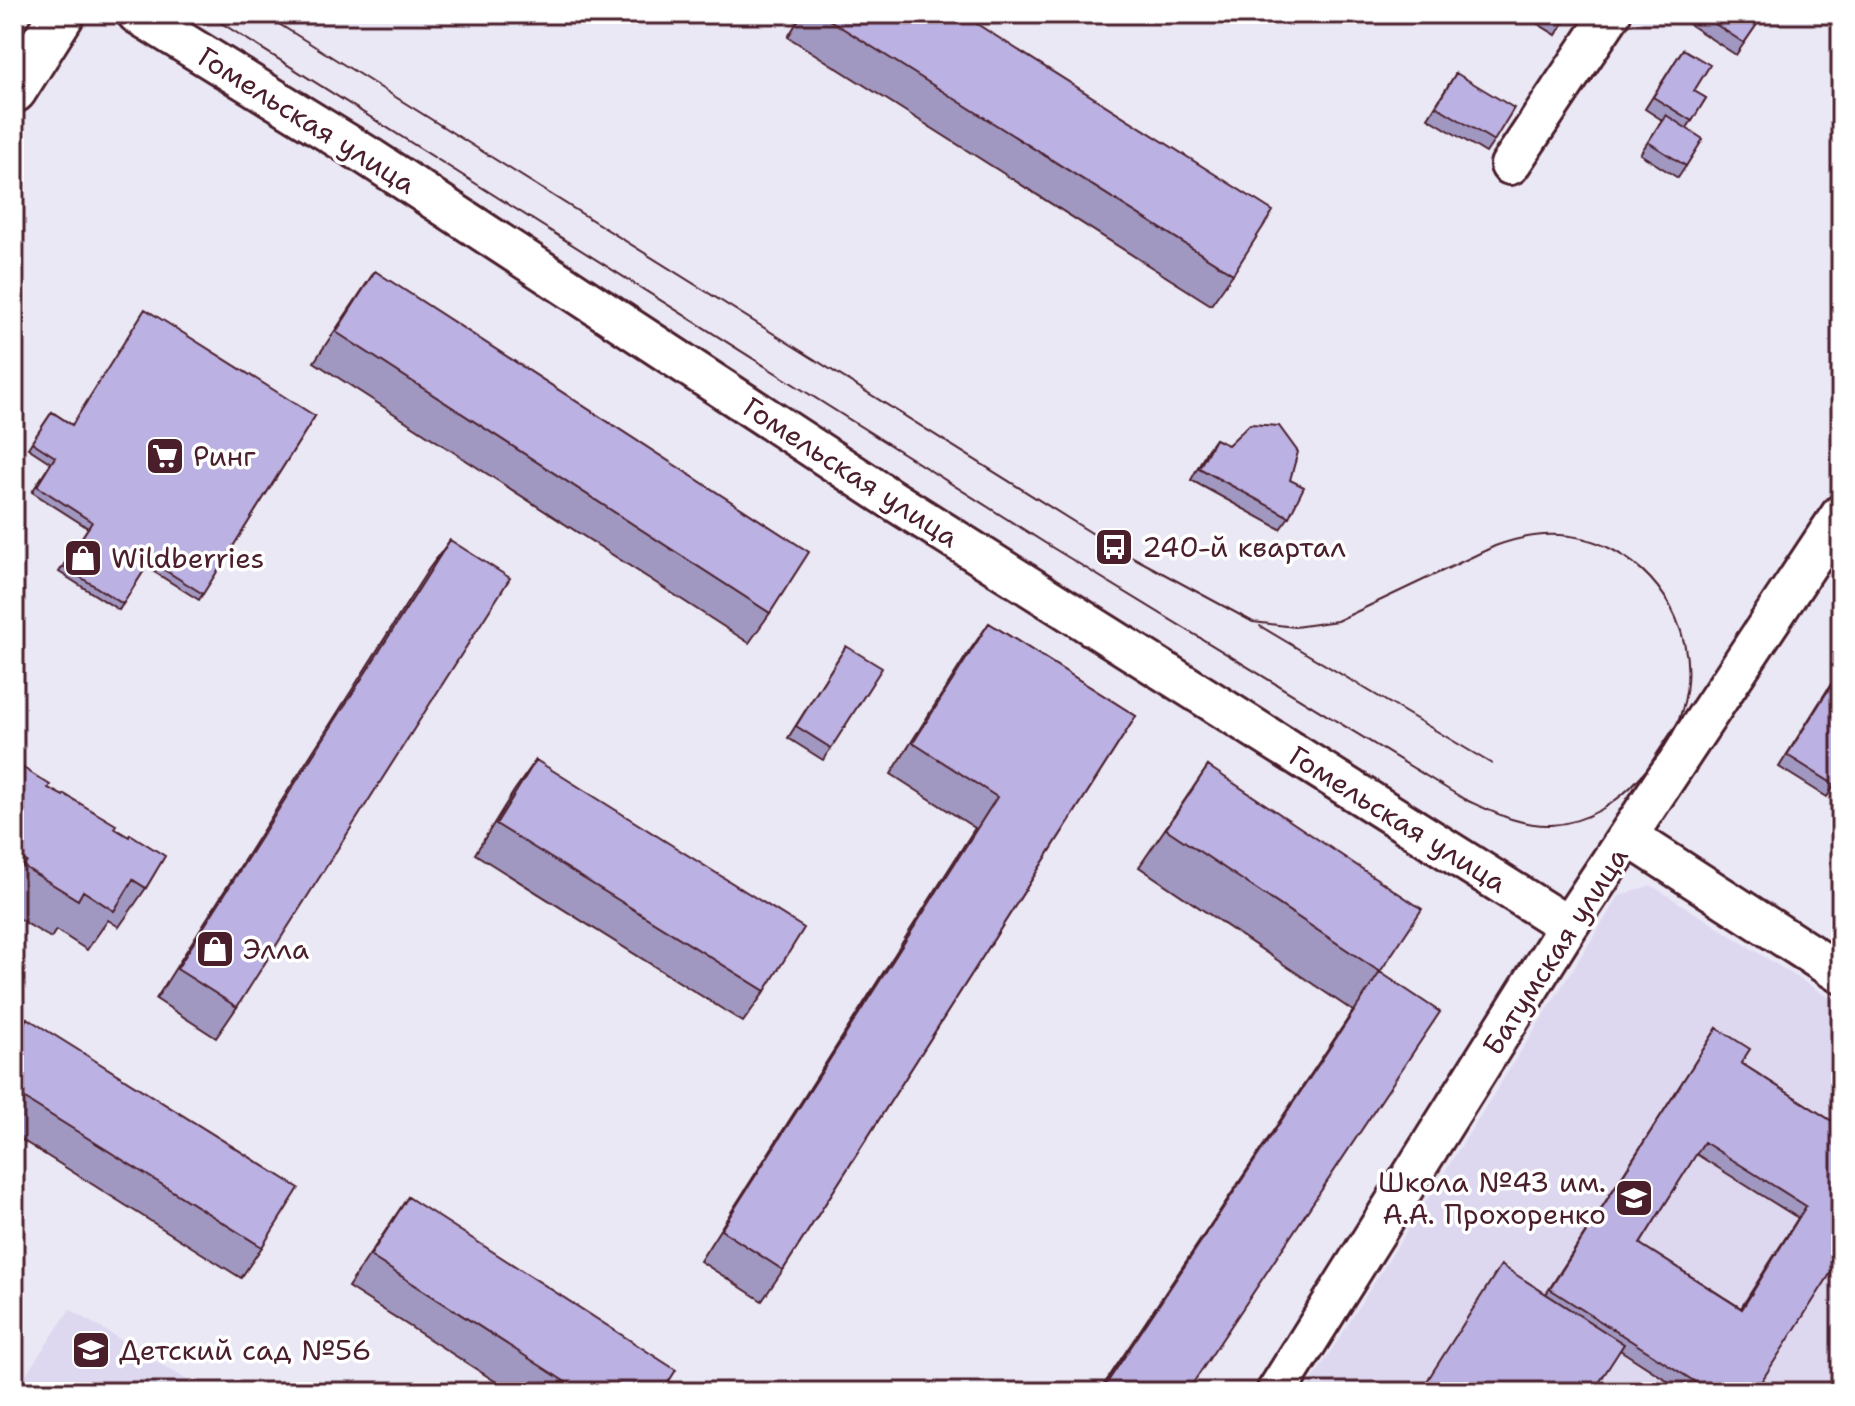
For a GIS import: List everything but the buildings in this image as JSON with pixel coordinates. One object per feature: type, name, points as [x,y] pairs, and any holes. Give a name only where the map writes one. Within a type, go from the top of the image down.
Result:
[{"type":"main road","points":[[14,90],[62,14]]},
{"type":"street","name":"Гомельская улица","points":[[137,14],[369,157],[883,494],[1568,926]]},
{"type":"street","points":[[1510,165],[1611,14]]},
{"type":"street","name":"Батумская улица","points":[[1276,1392],[1568,926],[1841,514]]},
{"type":"street","points":[[1629,837],[1841,974]]},
{"type":"shaded area","name":"Школа №43 им. А.А. Прохоренко","points":[[1651,885],[1841,1005],[1841,1392],[1305,1392],[1619,896]]},
{"type":"shaded area","name":"Детский сад №56","points":[[70,1309],[207,1392],[14,1392]]},
{"type":"tram line","points":[[207,14],[1053,548],[1464,799],[1528,823],[1551,825],[1577,820],[1600,810],[1631,786],[1659,754],[1675,729],[1687,686],[1687,663],[1676,618],[1651,579],[1613,550],[1570,536],[1525,537],[1495,546],[1337,621],[1295,627],[1253,622],[1114,547],[263,14]]},
{"type":"tram line","points":[[1260,626],[1492,764]]},
{"type":"place","name":"Ринг","points":[[165,456]]},
{"type":"place","name":"240-й квартал","points":[[1114,547]]},
{"type":"place","name":"Wildberries","points":[[83,558]]},
{"type":"place","name":"Элла","points":[[215,949]]},
{"type":"place","name":"Школа №43 им. А.А. Прохоренко","points":[[1634,1198]]},
{"type":"place","name":"Детский сад №56","points":[[91,1350]]}]
